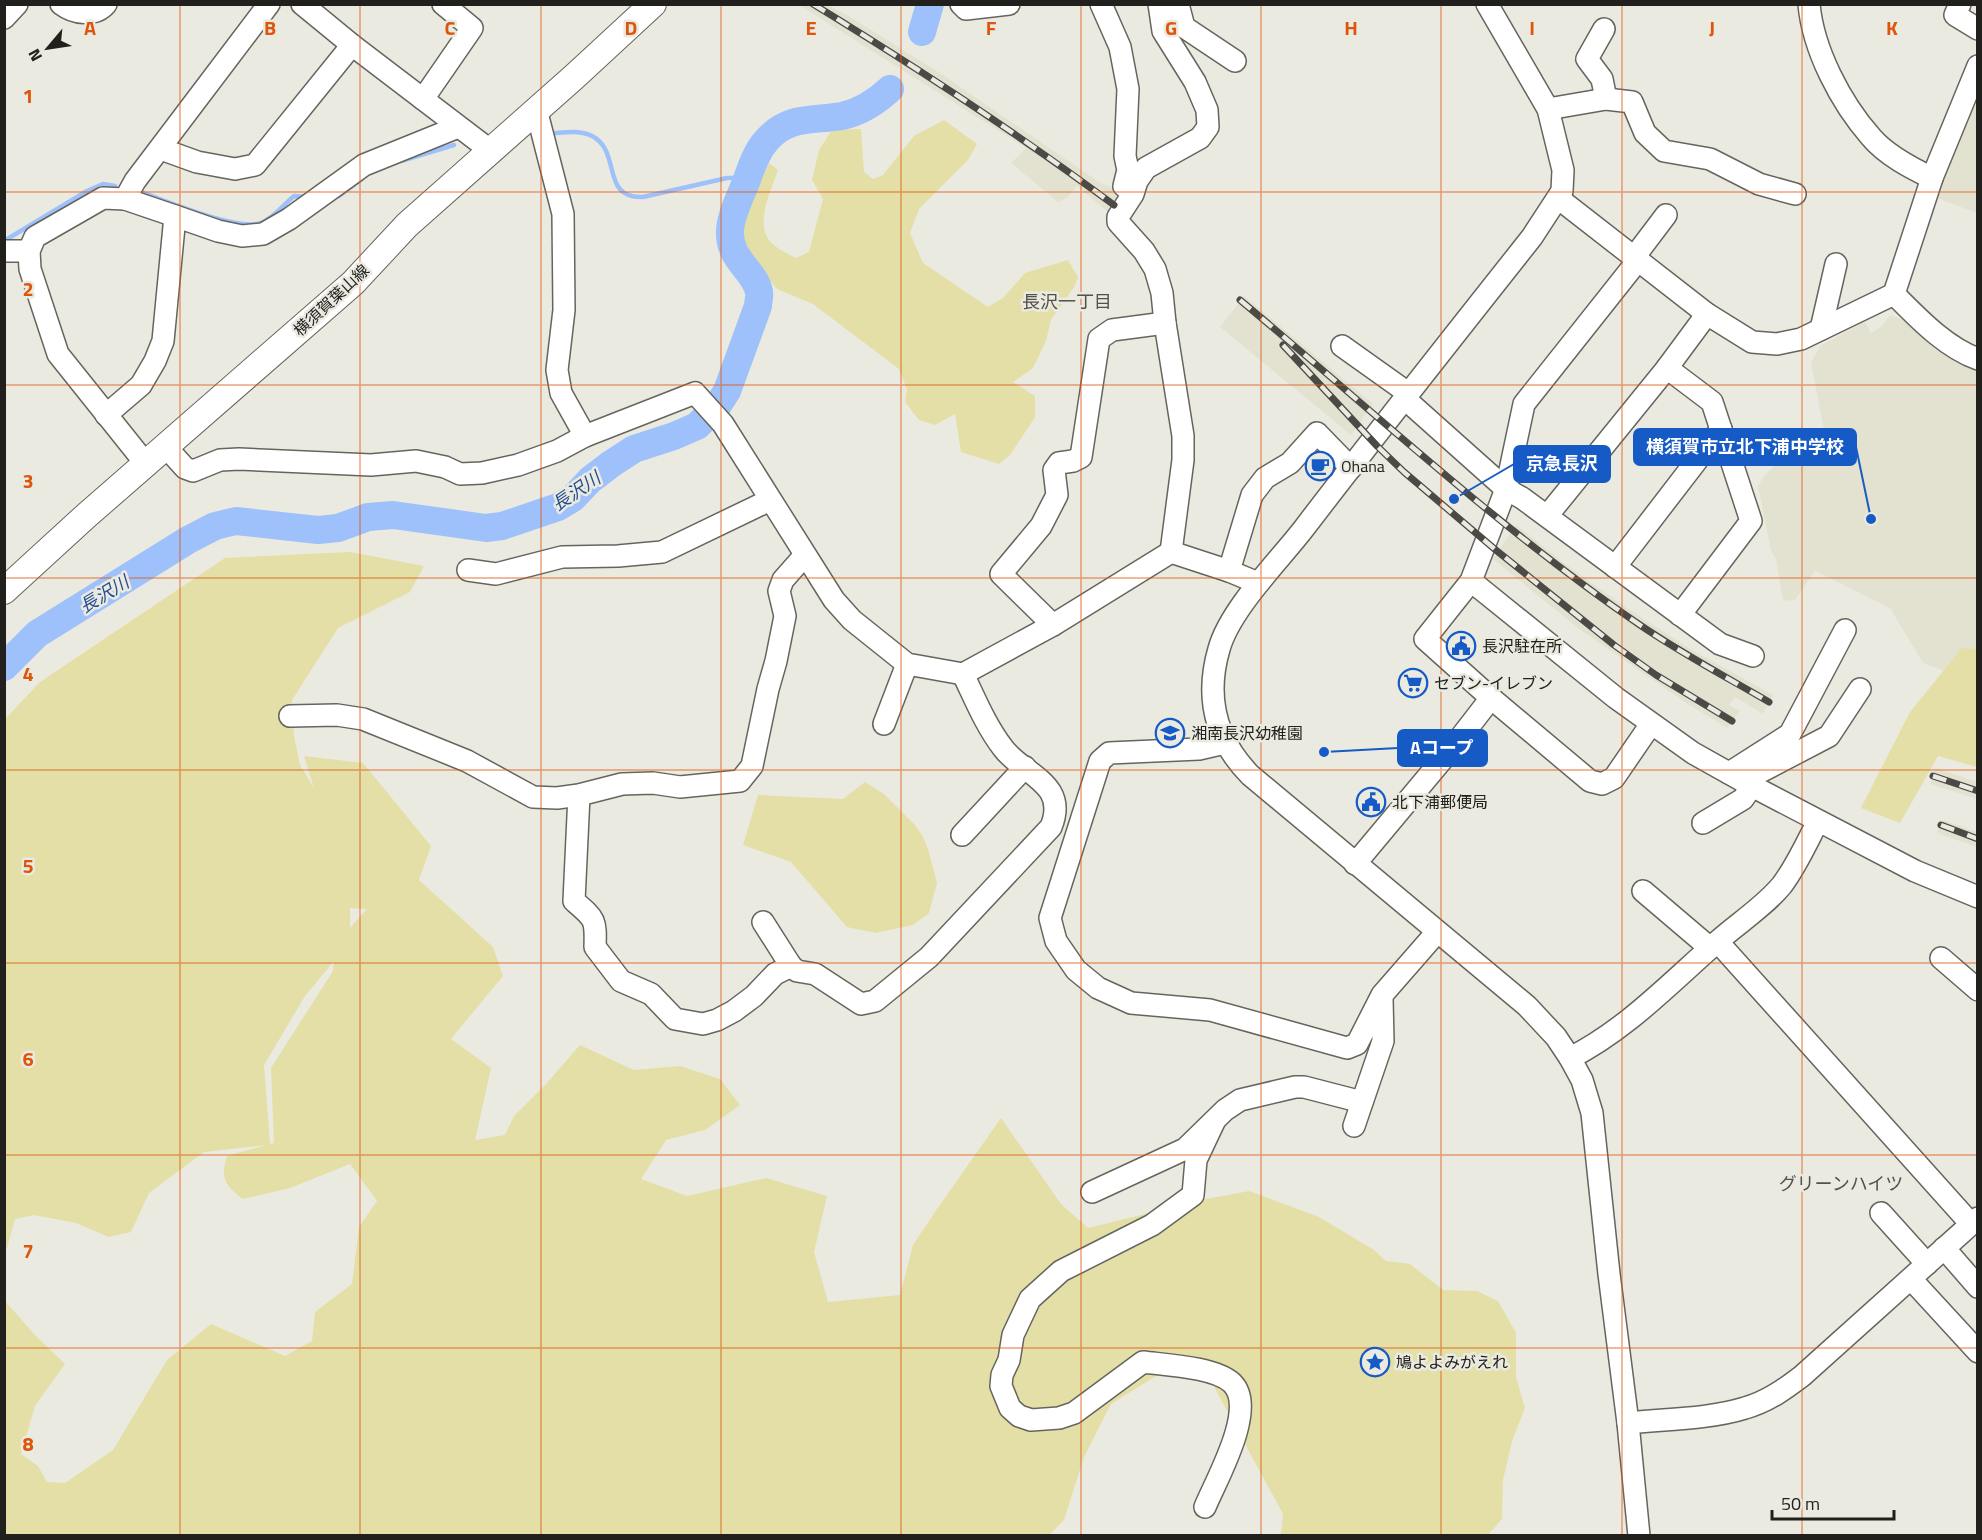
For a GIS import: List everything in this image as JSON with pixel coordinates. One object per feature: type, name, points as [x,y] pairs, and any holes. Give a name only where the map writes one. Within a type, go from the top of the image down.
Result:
[{"type":"main road","name":"横須賀葉山線","points":[[4,591],[87,515],[353,283],[407,225],[653,4]]},
{"type":"street","points":[[4,18],[17,4]]},
{"type":"street","points":[[61,4],[81,14],[102,9],[106,4]]},
{"type":"street","points":[[125,199],[135,181],[269,4]]},
{"type":"street","points":[[302,4],[491,151]]},
{"type":"street","points":[[423,99],[472,28],[443,4]]},
{"type":"street","points":[[961,4],[966,9],[1009,4]]},
{"type":"street","points":[[1101,4],[1120,47],[1124,62],[1128,89],[1125,156],[1128,170],[1124,186],[1133,194]]},
{"type":"street","points":[[1159,4],[1164,31],[1195,82],[1207,110],[1208,128],[1200,138],[1146,168],[1118,217],[1118,222],[1144,251],[1155,269],[1162,293],[1183,436],[1184,460],[1171,552]]},
{"type":"street","points":[[1178,4],[1184,27],[1235,61]]},
{"type":"street","points":[[1487,4],[1548,109],[1563,170],[1562,191],[1532,237],[1258,583],[1231,623],[1219,647],[1213,675],[1214,705],[1225,743],[1234,759],[1250,775],[1527,1006],[1556,1037],[1570,1058],[1581,1080],[1592,1113],[1639,1536]]},
{"type":"street","points":[[1809,4],[1817,46],[1838,90],[1872,138],[1906,165],[1932,178]]},
{"type":"street","points":[[1953,8],[1977,29]]},
{"type":"street","points":[[1604,29],[1587,59],[1602,79],[1606,99]]},
{"type":"street","points":[[161,148],[197,162],[235,169],[255,165],[352,45]]},
{"type":"street","points":[[1558,198],[1637,257],[1707,314],[1752,342],[1777,344],[1801,339],[1894,294],[1932,178],[1977,66]]},
{"type":"street","points":[[1548,109],[1606,99],[1632,102],[1645,133],[1664,151],[1710,159],[1759,184],[1795,194]]},
{"type":"street","points":[[536,109],[563,214],[564,310],[556,370],[561,393],[585,436]]},
{"type":"street","points":[[146,464],[58,354],[30,268],[29,251],[35,237],[72,214],[104,198],[125,199],[242,236],[263,234],[289,219],[364,165],[458,127]]},
{"type":"street","points":[[1651,724],[1614,778],[1602,784],[1590,781],[1425,639],[1471,582],[1506,489],[1524,405],[1637,257],[1666,215]]},
{"type":"street","points":[[106,415],[141,385],[163,341],[175,216]]},
{"type":"street","points":[[4,252],[29,251]]},
{"type":"street","points":[[1821,329],[1836,264]]},
{"type":"street","points":[[1894,294],[1918,319],[1953,346],[1977,359]]},
{"type":"street","points":[[1547,516],[1667,368],[1707,314]]},
{"type":"street","points":[[1053,625],[1001,574],[1041,526],[1057,495],[1054,470],[1059,463],[1081,457],[1099,339],[1112,330],[1165,323]]},
{"type":"street","points":[[1342,346],[1406,396],[1506,489],[1547,516],[1720,644],[1753,656]]},
{"type":"street","points":[[1667,368],[1712,402],[1751,521],[1680,615]]},
{"type":"street","points":[[166,447],[185,468],[193,471],[220,460],[371,465],[416,461],[460,474],[482,473],[518,465],[557,451],[585,436],[695,393],[723,424],[834,600],[852,620],[907,664],[963,674],[1053,625],[1171,552],[1258,583]]},
{"type":"street","points":[[1615,567],[1721,429]]},
{"type":"street","points":[[1229,571],[1252,495],[1265,478],[1290,463],[1317,433],[1351,468]]},
{"type":"street","points":[[468,570],[496,574],[562,557],[662,552],[770,500]]},
{"type":"street","points":[[290,716],[337,715],[363,719],[466,761],[533,797],[557,798],[579,795],[622,784],[653,783],[680,787],[740,781],[752,766],[776,661],[785,616],[779,591],[783,580],[805,555]]},
{"type":"street","points":[[1471,582],[1651,724],[1741,780],[1818,821],[1915,871],[1977,897]]},
{"type":"street","points":[[1741,780],[1790,734],[1845,630]]},
{"type":"street","points":[[885,724],[907,664]]},
{"type":"street","points":[[763,922],[791,966],[797,971],[814,974],[861,1004],[875,1000],[929,957],[1051,826],[1055,816],[1055,801],[1047,786],[1004,749],[982,714],[963,674]]},
{"type":"street","points":[[1741,780],[1829,736],[1860,689]]},
{"type":"street","points":[[1355,864],[1491,698]]},
{"type":"street","points":[[1225,743],[1199,749],[1109,753],[1100,762],[1050,918],[1056,941],[1076,970],[1098,988],[1131,1003],[1210,1010],[1347,1048],[1356,1044],[1382,995],[1437,932]]},
{"type":"street","points":[[962,835],[1025,767]]},
{"type":"street","points":[[1702,823],[1743,799],[1741,780]]},
{"type":"street","points":[[579,795],[574,901],[593,917],[596,930],[595,947],[621,981],[651,994],[675,1019],[703,1024],[734,1011],[754,996],[775,974],[791,966]]},
{"type":"street","points":[[1570,1058],[1595,1046],[1657,997],[1769,899],[1782,884],[1818,821]]},
{"type":"street","points":[[1628,1423],[1725,1413],[1746,1408],[1784,1390],[1803,1376],[1974,1221],[1714,945],[1643,891]]},
{"type":"street","points":[[1941,958],[1977,990]]},
{"type":"street","points":[[1354,1126],[1383,1041],[1382,995]]},
{"type":"street","points":[[1092,1192],[1185,1149],[1240,1100],[1304,1087],[1362,1102]]},
{"type":"street","points":[[1204,1507],[1240,1423],[1239,1394],[1231,1382],[1205,1371],[1143,1362],[1074,1413],[1059,1418],[1031,1420],[1019,1416],[1010,1408],[1001,1386],[1002,1376],[1009,1360],[1013,1335],[1030,1299],[1061,1271],[1152,1226],[1193,1195],[1196,1160],[1214,1122]]},
{"type":"street","points":[[1881,1213],[1927,1264]]},
{"type":"street","points":[[1944,1248],[1977,1287]]},
{"type":"street","points":[[1911,1279],[1977,1352]]},
{"type":"shaded area","points":[[799,5],[828,5],[847,15],[937,71],[1102,184],[1124,192],[1109,213],[1077,186],[1067,198],[1058,202],[1011,163],[1026,148]]},
{"type":"shaded area","points":[[1977,83],[1977,213],[1934,197]]},
{"type":"shaded area","points":[[944,120],[977,144],[968,160],[919,209],[910,233],[923,263],[988,307],[1003,298],[1025,273],[1068,260],[1078,277],[1074,287],[1051,320],[1046,341],[1033,368],[1013,382],[1035,396],[1035,417],[1010,455],[999,464],[961,452],[955,414],[935,425],[919,420],[905,402],[907,389],[899,369],[813,304],[777,289],[750,256],[740,235],[745,210],[769,163],[778,170],[765,210],[764,230],[777,248],[796,258],[809,252],[823,199],[812,180],[819,150],[832,130],[861,129],[864,172],[873,179],[883,175],[914,136]]},
{"type":"shaded area","points":[[1244,296],[1373,404],[1351,435],[1220,327]]},
{"type":"shaded area","points":[[1890,315],[1929,329],[1977,365],[1977,683],[1923,663],[1890,608],[1815,571],[1795,600],[1783,601],[1776,559],[1771,551],[1758,486],[1764,476],[1785,456],[1807,447],[1824,430],[1811,363],[1820,346],[1865,322],[1871,333],[1881,327]]},
{"type":"shaded area","points":[[1516,525],[1569,567],[1627,608],[1692,650],[1773,695],[1763,714],[1735,697],[1729,705],[1740,711],[1728,728],[1689,705],[1578,628],[1493,559]]},
{"type":"shaded area","points":[[350,552],[424,566],[410,592],[338,628],[292,700],[294,736],[300,765],[314,788],[304,756],[363,763],[431,846],[419,880],[493,947],[503,976],[451,1039],[491,1068],[475,1140],[505,1135],[514,1116],[580,1045],[634,1070],[680,1066],[720,1079],[740,1105],[705,1130],[666,1140],[641,1179],[687,1196],[766,1178],[827,1196],[814,1252],[828,1302],[900,1295],[913,1245],[1001,1118],[1061,1204],[1088,1228],[1206,1199],[1249,1191],[1319,1217],[1374,1250],[1386,1261],[1410,1264],[1443,1290],[1477,1291],[1498,1301],[1516,1333],[1516,1377],[1525,1408],[1512,1441],[1503,1480],[1502,1519],[1488,1535],[1281,1535],[1283,1514],[1212,1383],[1161,1373],[1111,1404],[1084,1457],[1064,1520],[1049,1535],[5,1535],[4,1300],[65,1364],[35,1406],[21,1454],[38,1466],[47,1482],[65,1483],[113,1450],[167,1360],[211,1324],[285,1356],[312,1341],[315,1312],[352,1284],[359,1227],[377,1201],[350,1164],[290,1188],[243,1199],[232,1190],[224,1176],[227,1156],[266,1145],[204,1152],[149,1193],[131,1232],[109,1237],[76,1223],[34,1215],[15,1219],[7,1248],[4,1250],[5,719],[40,682],[225,558]],"holes":[[[350,908],[367,909],[350,928]],[[334,961],[333,971],[271,1068],[274,1143],[270,1144],[264,1065],[305,996]]]},
{"type":"shaded area","points":[[1962,648],[1977,649],[1977,767],[1938,756],[1900,823],[1861,808],[1910,712]]},
{"type":"shaded area","points":[[1935,768],[1977,782],[1977,799],[1930,784]]},
{"type":"shaded area","points":[[865,782],[884,794],[915,825],[928,849],[937,883],[929,913],[913,925],[876,933],[847,927],[791,862],[743,845],[758,795],[843,799]]},
{"type":"shaded area","points":[[1943,820],[1977,832],[1977,847],[1937,833]]},
{"type":"waterway","name":"長沢川","points":[[922,32],[930,4]]},
{"type":"waterway","name":"長沢川","points":[[4,667],[37,634],[188,540],[215,526],[236,521],[318,530],[338,528],[368,517],[393,515],[486,528],[502,526],[558,507],[573,498],[590,480],[634,449],[697,426],[718,405],[727,391],[758,306],[757,284],[737,257],[733,249],[730,230],[736,206],[759,150],[774,133],[783,127],[801,121],[856,112],[874,102],[890,89]]},
{"type":"waterway","points":[[555,133],[583,133],[601,143],[607,152],[616,183],[630,196],[643,197],[727,178],[747,178]]},
{"type":"waterway","points":[[401,161],[454,145]]},
{"type":"waterway","points":[[339,196],[362,179]]},
{"type":"waterway","points":[[4,241],[87,191],[103,184],[115,186]]},
{"type":"waterway","points":[[143,193],[220,219],[250,224],[261,223],[270,218],[294,196],[307,197]]},
{"type":"railway","points":[[813,4],[966,101],[1114,205]]},
{"type":"railway","points":[[1240,300],[1486,509],[1587,588],[1687,655],[1769,702]]},
{"type":"railway","points":[[1283,345],[1404,472],[1497,551],[1614,645],[1656,675],[1732,721]]},
{"type":"railway","points":[[1933,776],[1978,791]]},
{"type":"railway","points":[[1941,825],[1978,839]]},
{"type":"place","name":"Ohana","points":[[1320,466]]},
{"type":"place","name":"京急長沢","points":[[1454,499]]},
{"type":"place","name":"横須賀市立北下浦中学校","points":[[1871,519]]},
{"type":"place","name":"長沢駐在所","points":[[1461,646]]},
{"type":"place","name":"セブン-イレブン","points":[[1413,683]]},
{"type":"place","name":"湘南長沢幼稚園","points":[[1170,733]]},
{"type":"place","name":"Aコープ","points":[[1324,752]]},
{"type":"place","name":"北下浦郵便局","points":[[1371,802]]},
{"type":"place","name":"鳩よよみがえれ","points":[[1375,1362]]},
{"type":"district","name":"長沢一丁目","points":[[1067,301]]},
{"type":"district","name":"グリーンハイツ","points":[[1841,1183]]}]
